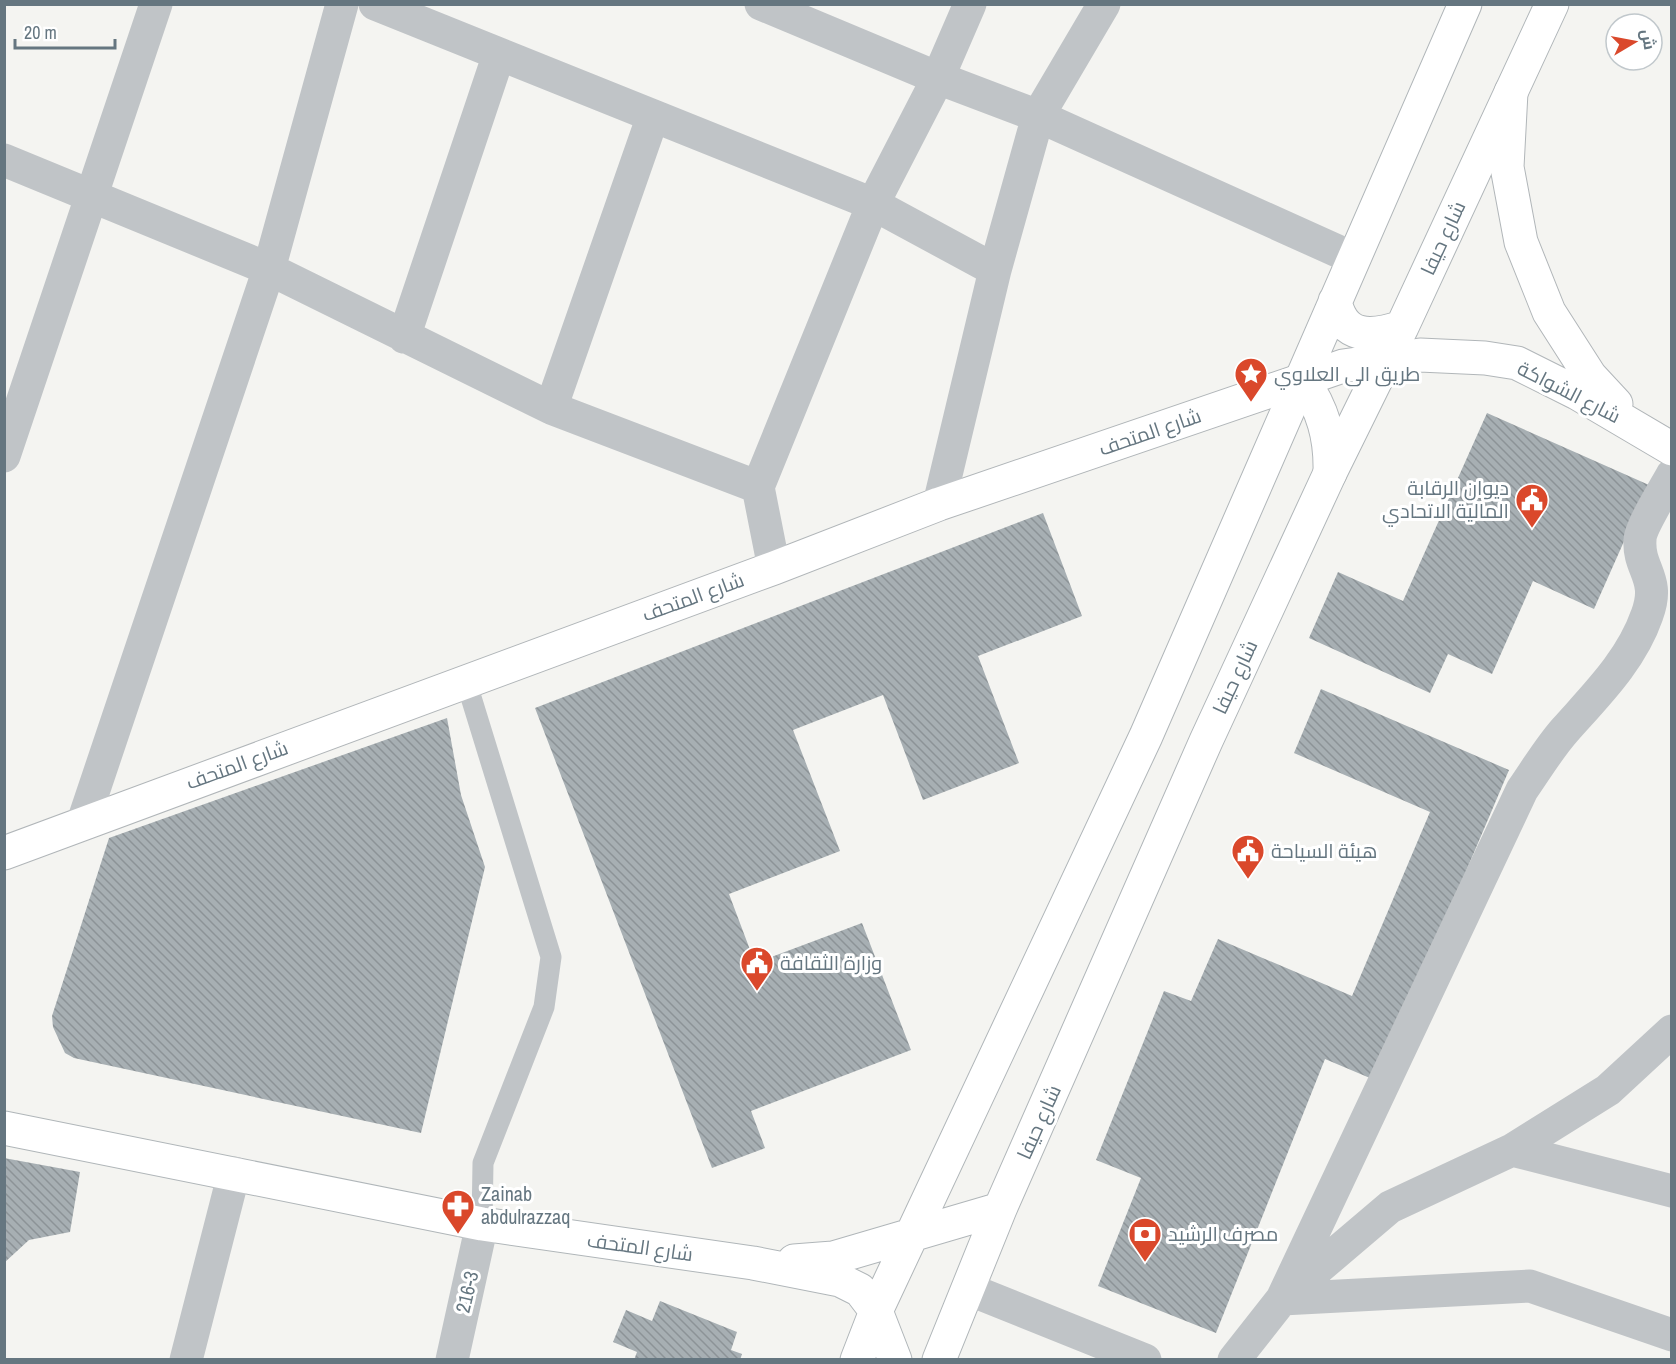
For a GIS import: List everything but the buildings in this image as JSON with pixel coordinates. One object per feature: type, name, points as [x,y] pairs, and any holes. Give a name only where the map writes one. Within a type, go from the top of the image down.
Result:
[{"type":"main road","points":[[857,1359],[876,1311],[1146,736],[1465,4]]},
{"type":"main road","name":"شارع حيفا","points":[[939,1359],[1000,1209],[1206,741],[1552,4]]},
{"type":"main road","points":[[1511,92],[1507,167],[1521,242],[1549,312],[1590,376],[1642,431]]},
{"type":"main road","points":[[1335,301],[1342,321],[1355,331],[1368,335],[1382,334],[1402,327]]},
{"type":"main road","name":"شارع الشواكة","points":[[1387,359],[1454,355],[1517,363],[1577,393],[1671,449]]},
{"type":"main road","name":"شارع المتحف","points":[[4,853],[774,568],[939,504],[1302,379],[1343,366],[1387,359]]},
{"type":"main road","points":[[1302,379],[1313,395],[1328,433],[1330,473]]},
{"type":"main road","name":"شارع المتحف","points":[[4,1128],[482,1224],[753,1263],[840,1280],[860,1290],[876,1311],[895,1359]]},
{"type":"main road","points":[[753,1263],[833,1258],[1000,1209]]},
{"type":"street","points":[[4,456],[156,4]]},
{"type":"street","points":[[83,822],[269,269],[342,4]]},
{"type":"street","points":[[375,4],[873,204],[995,270]]},
{"type":"street","points":[[761,4],[938,78],[1038,116],[1353,258]]},
{"type":"street","points":[[774,568],[758,487],[873,204],[938,78],[970,4]]},
{"type":"street","points":[[939,504],[995,270],[1038,116],[1104,4]]},
{"type":"street","points":[[404,337],[499,54]]},
{"type":"street","points":[[551,408],[652,116]]},
{"type":"street","points":[[4,160],[269,269],[551,408],[758,487]]},
{"type":"street","points":[[1282,1299],[1522,790],[1563,732],[1603,688],[1633,646],[1647,615],[1653,591],[1641,554],[1639,538],[1671,474]]},
{"type":"street","points":[[1234,1359],[1282,1299],[1390,1207],[1512,1150],[1608,1090],[1671,1031]]},
{"type":"street","points":[[1512,1150],[1671,1191]]},
{"type":"street","points":[[186,1359],[234,1173]]},
{"type":"street","name":"216-3","points":[[452,1359],[482,1224]]},
{"type":"street","points":[[1282,1299],[1530,1286],[1671,1335]]},
{"type":"street","points":[[968,1289],[1145,1359]]},
{"type":"lane","points":[[466,681],[551,957],[544,1007],[483,1163],[482,1224]]},
{"type":"place","name":"طريق الى العلاوي","points":[[1251,403]]},
{"type":"place","name":"ديوان الرقابة المالية الاتحادي","points":[[1532,529]]},
{"type":"place","name":"هيئة السياحة","points":[[1248,880]]},
{"type":"place","name":"وزارة الثقافة","points":[[757,992]]},
{"type":"place","name":"Zainab abdulrazzaq","points":[[458,1235]]},
{"type":"place","name":"مصرف الرشيد","points":[[1145,1263]]}]
